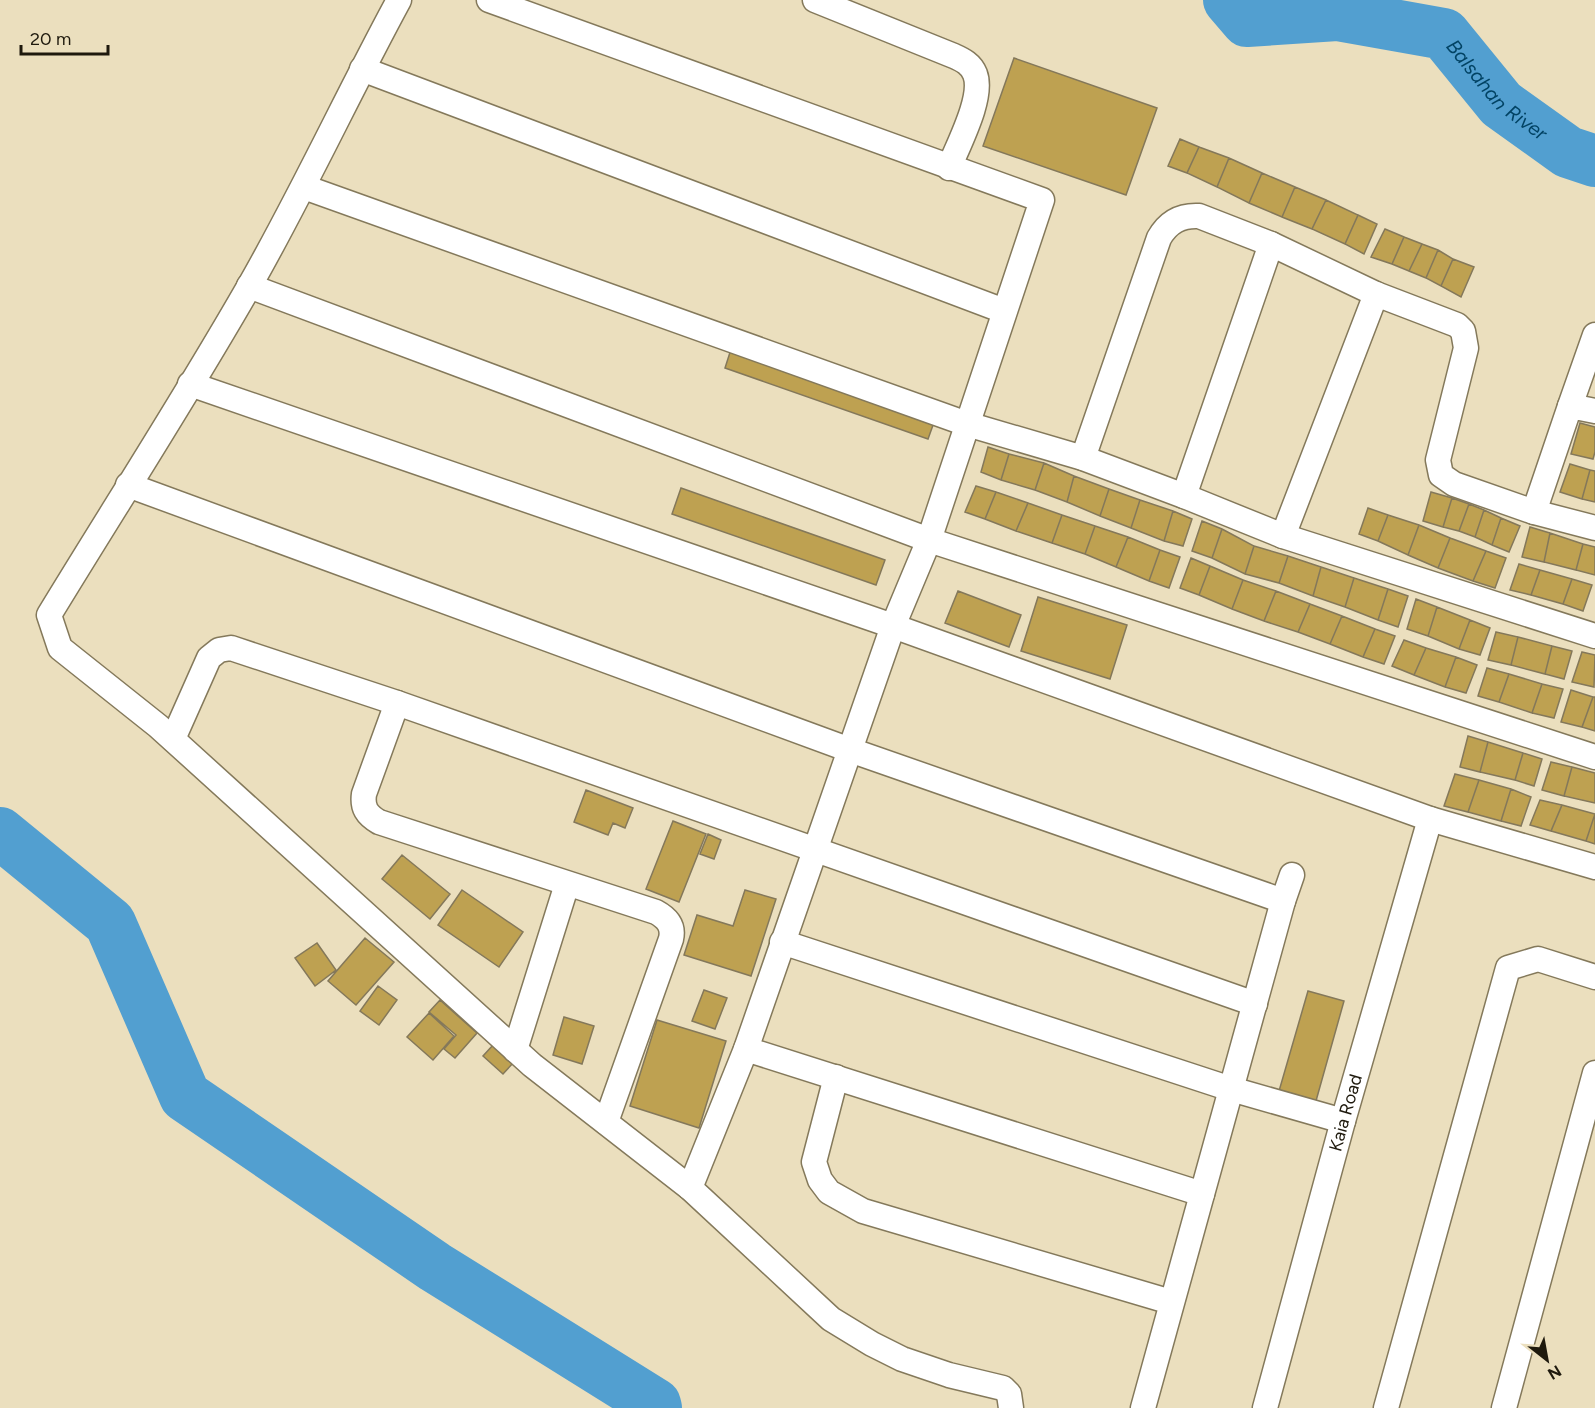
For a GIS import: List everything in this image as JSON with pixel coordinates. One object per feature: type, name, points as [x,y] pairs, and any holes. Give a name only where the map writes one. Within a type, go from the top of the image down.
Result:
[{"type":"street","points":[[399,0],[304,187],[249,286],[49,615],[60,648],[173,739],[515,1050],[690,1188],[831,1319],[902,1359],[949,1375],[1003,1388],[1009,1394],[1011,1408]]},
{"type":"street","points":[[489,0],[1042,200],[929,540],[893,626],[746,1049],[690,1188]]},
{"type":"street","points":[[815,0],[954,56],[969,65],[976,78],[975,99],[949,168]]},
{"type":"street","points":[[362,69],[1004,310]]},
{"type":"street","points":[[304,187],[966,424],[1083,458],[1283,536],[1595,636]]},
{"type":"street","points":[[1083,458],[1163,231],[1174,220],[1199,216],[1270,244],[1376,294],[1457,326],[1463,331],[1466,348],[1438,460],[1441,475],[1454,484],[1534,512],[1595,528]]},
{"type":"street","points":[[1184,496],[1270,244]]},
{"type":"street","points":[[249,286],[929,540],[1595,757]]},
{"type":"street","points":[[1283,536],[1376,294]]},
{"type":"street","points":[[1534,512],[1595,335]]},
{"type":"street","points":[[190,384],[893,626],[1430,819],[1595,867]]},
{"type":"street","points":[[1570,406],[1595,411]]},
{"type":"street","points":[[128,485],[850,750],[1283,901]]},
{"type":"street","points":[[173,739],[209,658],[219,650],[231,648],[397,703],[1255,1005]]},
{"type":"street","points":[[397,703],[364,794],[363,804],[368,814],[379,822],[656,912],[669,922],[672,930],[671,939],[606,1122]]},
{"type":"street","name":"Kaia Road","points":[[1265,1408],[1343,1121],[1430,819]]},
{"type":"street","points":[[1143,1408],[1292,875]]},
{"type":"street","points":[[515,1050],[567,884]]},
{"type":"street","points":[[782,942],[1231,1089],[1343,1121]]},
{"type":"street","points":[[1386,1408],[1508,968],[1538,959],[1595,976]]},
{"type":"street","points":[[746,1049],[1202,1194]]},
{"type":"street","points":[[1504,1408],[1595,1073]]},
{"type":"street","points":[[836,1077],[814,1162],[820,1180],[829,1192],[863,1211],[1171,1302]]},
{"type":"building","points":[[1014,58],[1157,108],[1126,195],[983,146]]},
{"type":"building","points":[[1180,139],[1199,147],[1187,173],[1168,166]]},
{"type":"building","points":[[1199,147],[1229,158],[1217,187],[1187,173]]},
{"type":"building","points":[[1229,158],[1262,173],[1249,203],[1217,187]]},
{"type":"building","points":[[1262,173],[1295,187],[1282,217],[1249,203]]},
{"type":"building","points":[[1295,187],[1326,200],[1312,229],[1282,217]]},
{"type":"building","points":[[1326,200],[1358,215],[1345,244],[1312,229]]},
{"type":"building","points":[[1358,215],[1377,224],[1364,254],[1345,244]]},
{"type":"building","points":[[1385,229],[1404,237],[1392,264],[1371,257]]},
{"type":"building","points":[[1404,237],[1422,244],[1409,271],[1392,264]]},
{"type":"building","points":[[1422,244],[1438,250],[1426,278],[1409,271]]},
{"type":"building","points":[[1438,250],[1453,259],[1441,286],[1426,278]]},
{"type":"building","points":[[1453,259],[1474,267],[1461,297],[1441,286]]},
{"type":"building","points":[[733,343],[937,414],[928,439],[725,368]]},
{"type":"building","points":[[1580,423],[1595,427],[1593,459],[1571,454]]},
{"type":"building","points":[[988,447],[1009,454],[1001,480],[981,472]]},
{"type":"building","points":[[1009,454],[1044,463],[1035,490],[1001,480]]},
{"type":"building","points":[[1044,463],[1074,476],[1067,502],[1035,490]]},
{"type":"building","points":[[1570,464],[1590,470],[1582,499],[1560,492]]},
{"type":"building","points":[[1590,470],[1595,471],[1595,502],[1582,499]]},
{"type":"building","points":[[1074,476],[1109,489],[1100,516],[1067,502]]},
{"type":"building","points":[[976,486],[996,492],[985,519],[965,512]]},
{"type":"building","points":[[681,488],[885,560],[876,585],[672,514]]},
{"type":"building","points":[[1109,489],[1140,500],[1131,528],[1100,516]]},
{"type":"building","points":[[996,492],[1028,503],[1016,531],[985,519]]},
{"type":"building","points":[[1431,492],[1452,498],[1443,527],[1423,521]]},
{"type":"building","points":[[1452,498],[1469,504],[1459,531],[1443,527]]},
{"type":"building","points":[[1140,500],[1173,511],[1164,541],[1131,528]]},
{"type":"building","points":[[1028,503],[1062,515],[1052,543],[1016,531]]},
{"type":"building","points":[[1469,504],[1484,510],[1475,537],[1459,531]]},
{"type":"building","points":[[1368,508],[1388,515],[1378,541],[1359,534]]},
{"type":"building","points":[[1484,510],[1501,518],[1492,545],[1475,537]]},
{"type":"building","points":[[1173,511],[1192,519],[1183,546],[1164,541]]},
{"type":"building","points":[[1062,515],[1095,526],[1085,554],[1052,543]]},
{"type":"building","points":[[1388,515],[1419,525],[1408,555],[1378,541]]},
{"type":"building","points":[[1501,518],[1520,526],[1509,552],[1492,545]]},
{"type":"building","points":[[1202,521],[1222,529],[1212,558],[1192,551]]},
{"type":"building","points":[[1419,525],[1450,538],[1438,568],[1408,555]]},
{"type":"building","points":[[1095,526],[1128,537],[1116,567],[1085,554]]},
{"type":"building","points":[[1530,527],[1550,533],[1544,562],[1522,557]]},
{"type":"building","points":[[1222,529],[1254,546],[1245,574],[1212,558]]},
{"type":"building","points":[[1550,533],[1583,544],[1576,570],[1544,562]]},
{"type":"building","points":[[1128,537],[1160,550],[1149,581],[1116,567]]},
{"type":"building","points":[[1450,538],[1486,551],[1473,581],[1438,568]]},
{"type":"building","points":[[1583,544],[1595,547],[1595,575],[1576,570]]},
{"type":"building","points":[[1254,546],[1288,556],[1279,583],[1245,574]]},
{"type":"building","points":[[1160,550],[1180,557],[1169,588],[1149,581]]},
{"type":"building","points":[[1486,551],[1506,558],[1495,588],[1473,581]]},
{"type":"building","points":[[1288,556],[1321,567],[1313,596],[1279,583]]},
{"type":"building","points":[[1191,558],[1210,566],[1199,595],[1180,588]]},
{"type":"building","points":[[1519,564],[1540,570],[1531,595],[1510,590]]},
{"type":"building","points":[[1210,566],[1243,580],[1232,609],[1199,595]]},
{"type":"building","points":[[1321,567],[1354,578],[1345,607],[1313,596]]},
{"type":"building","points":[[1540,570],[1572,579],[1563,604],[1531,595]]},
{"type":"building","points":[[1354,578],[1388,589],[1378,620],[1345,607]]},
{"type":"building","points":[[1572,579],[1592,585],[1583,611],[1563,604]]},
{"type":"building","points":[[1243,580],[1276,591],[1264,621],[1232,609]]},
{"type":"building","points":[[1388,589],[1408,596],[1398,627],[1378,620]]},
{"type":"building","points":[[958,591],[1021,615],[1009,647],[945,623]]},
{"type":"building","points":[[1276,591],[1310,604],[1298,632],[1264,621]]},
{"type":"building","points":[[1038,597],[1127,625],[1110,679],[1021,651]]},
{"type":"building","points":[[1416,599],[1437,607],[1428,636],[1407,629]]},
{"type":"building","points":[[1310,604],[1342,616],[1330,644],[1298,632]]},
{"type":"building","points":[[1437,607],[1470,620],[1459,649],[1428,636]]},
{"type":"building","points":[[1342,616],[1375,629],[1363,657],[1330,644]]},
{"type":"building","points":[[1470,620],[1490,628],[1480,655],[1459,649]]},
{"type":"building","points":[[1375,629],[1395,636],[1384,664],[1363,657]]},
{"type":"building","points":[[1496,632],[1518,637],[1511,665],[1488,660]]},
{"type":"building","points":[[1518,637],[1552,646],[1545,674],[1511,665]]},
{"type":"building","points":[[1404,640],[1426,648],[1414,675],[1392,666]]},
{"type":"building","points":[[1552,646],[1572,651],[1564,679],[1545,674]]},
{"type":"building","points":[[1426,648],[1456,657],[1445,687],[1414,675]]},
{"type":"building","points":[[1582,652],[1595,655],[1594,687],[1572,682]]},
{"type":"building","points":[[1456,657],[1477,665],[1466,693],[1445,687]]},
{"type":"building","points":[[1487,668],[1509,674],[1499,702],[1478,696]]},
{"type":"building","points":[[1509,674],[1542,684],[1532,713],[1499,702]]},
{"type":"building","points":[[1542,684],[1563,689],[1554,718],[1532,713]]},
{"type":"building","points":[[1571,690],[1593,697],[1582,727],[1561,722]]},
{"type":"building","points":[[1593,697],[1595,697],[1595,731],[1582,727]]},
{"type":"building","points":[[1468,736],[1488,742],[1480,772],[1460,767]]},
{"type":"building","points":[[1488,742],[1523,753],[1515,780],[1480,772]]},
{"type":"building","points":[[1523,753],[1542,759],[1534,786],[1515,780]]},
{"type":"building","points":[[1551,762],[1572,767],[1564,796],[1542,790]]},
{"type":"building","points":[[1572,767],[1595,773],[1595,803],[1564,796]]},
{"type":"building","points":[[1455,774],[1479,780],[1468,812],[1444,806]]},
{"type":"building","points":[[1479,780],[1511,789],[1501,821],[1468,812]]},
{"type":"building","points":[[1511,789],[1531,797],[1521,826],[1501,821]]},
{"type":"building","points":[[586,790],[633,808],[625,828],[613,823],[608,835],[574,822]]},
{"type":"building","points":[[1540,800],[1562,805],[1551,831],[1530,825]]},
{"type":"building","points":[[1562,805],[1595,814],[1586,841],[1551,831]]},
{"type":"building","points":[[1595,814],[1595,844],[1586,841]]},
{"type":"building","points":[[673,821],[706,834],[679,902],[646,889]]},
{"type":"building","points":[[708,834],[721,840],[714,859],[700,854]]},
{"type":"building","points":[[402,855],[450,894],[430,919],[382,879]]},
{"type":"building","points":[[462,890],[523,932],[499,967],[438,925]]},
{"type":"building","points":[[745,890],[776,899],[751,976],[684,955],[697,915],[733,926]]},
{"type":"building","points":[[365,938],[394,962],[356,1005],[328,981]]},
{"type":"building","points":[[317,943],[336,970],[315,986],[295,958]]},
{"type":"building","points":[[378,986],[397,1000],[379,1025],[360,1011]]},
{"type":"building","points":[[704,990],[727,998],[715,1029],[692,1021]]},
{"type":"building","points":[[1308,991],[1344,1001],[1314,1108],[1277,1098]]},
{"type":"building","points":[[440,1000],[477,1033],[455,1058],[444,1049],[456,1035],[429,1012]]},
{"type":"building","points":[[429,1013],[454,1036],[433,1060],[407,1037]]},
{"type":"building","points":[[564,1017],[594,1026],[582,1064],[553,1055]]},
{"type":"building","points":[[657,1020],[726,1041],[699,1128],[630,1106]]},
{"type":"building","points":[[493,1045],[513,1063],[503,1074],[483,1056]]},
{"type":"waterway","name":"Balsahan River","points":[[1229,0],[1247,21],[1337,15],[1444,34],[1501,104],[1568,152],[1595,161]]},
{"type":"waterway","points":[[0,833],[110,923],[185,1096],[435,1267],[655,1404],[656,1408]]}]
